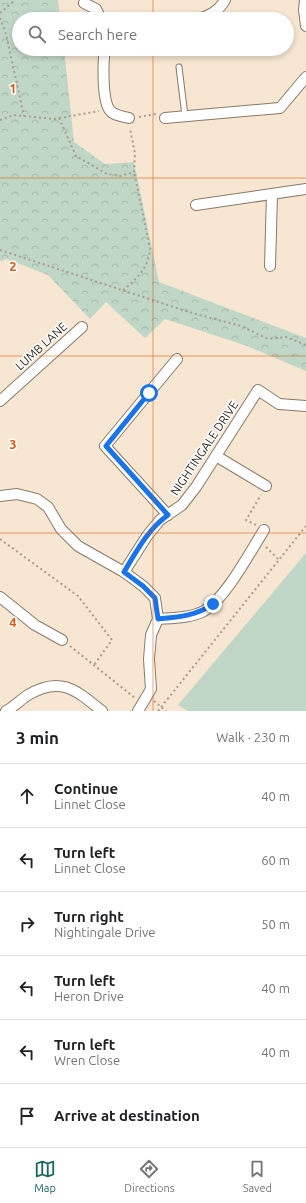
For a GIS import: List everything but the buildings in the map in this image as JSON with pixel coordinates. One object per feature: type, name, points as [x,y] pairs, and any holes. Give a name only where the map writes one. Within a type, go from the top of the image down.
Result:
[{"type":"street","points":[[215,12],[221,7],[225,0]]},
{"type":"street","points":[[305,0],[304,10],[306,26]]},
{"type":"street","points":[[84,3],[96,9],[98,12]]},
{"type":"street","points":[[105,56],[104,86],[109,109],[116,115],[129,118]]},
{"type":"street","points":[[165,118],[280,108],[306,77]]},
{"type":"street","points":[[196,204],[306,189]]},
{"type":"street","points":[[270,266],[272,194]]},
{"type":"street","name":"LUMB LANE","points":[[0,401],[82,327]]},
{"type":"street","points":[[168,515],[106,446],[177,359]]},
{"type":"street","name":"NIGHTINGALE DRIVE","points":[[124,572],[147,536],[160,520],[182,505],[216,456],[258,390],[279,404],[306,406]]},
{"type":"street","points":[[216,456],[266,486]]},
{"type":"street","points":[[0,496],[17,494],[37,499],[48,507],[61,529],[78,546],[124,572],[143,586],[155,598],[158,619],[151,635],[149,659],[151,689],[140,708]]},
{"type":"street","points":[[158,619],[192,615],[202,612],[213,604],[228,586],[264,530]]},
{"type":"street","points":[[0,597],[35,625],[62,640]]},
{"type":"street","points":[[6,711],[39,689],[49,686],[60,686],[76,690],[102,711]]},
{"type":"lane","points":[[179,67],[185,116]]},
{"type":"path","points":[[0,13],[14,0]]},
{"type":"path","points":[[0,18],[6,34],[24,116]]},
{"type":"path","points":[[0,120],[14,115],[59,118],[109,109]]},
{"type":"path","points":[[124,290],[138,278],[150,256],[150,248],[134,172],[135,154],[129,118],[160,114],[165,118]]},
{"type":"path","points":[[59,118],[76,156],[107,174],[120,176],[134,172]]},
{"type":"path","points":[[0,250],[241,326],[268,338],[286,337],[306,345]]},
{"type":"path","points":[[257,501],[246,520],[264,530]]},
{"type":"path","points":[[158,711],[278,559],[306,526]]},
{"type":"path","points":[[0,539],[78,596],[112,640],[94,665]]},
{"type":"path","points":[[258,539],[278,559]]},
{"type":"path","points":[[62,640],[94,665],[140,708]]},
{"type":"path","points":[[161,707],[166,711]]},
{"type":"green space","points":[[0,0],[58,0],[59,12],[12,12],[12,56],[65,56],[74,142],[105,164],[134,162],[159,282],[306,338],[306,371],[247,346],[165,319],[145,338],[106,302],[90,319],[48,275],[7,259],[0,261]]},
{"type":"green space","points":[[306,553],[306,711],[188,711],[178,705]]},
{"type":"route","points":[[149,393],[106,446],[147,494],[168,515],[160,520],[147,536],[124,572],[143,586],[155,598],[158,619],[186,616],[202,612],[213,604]]}]
